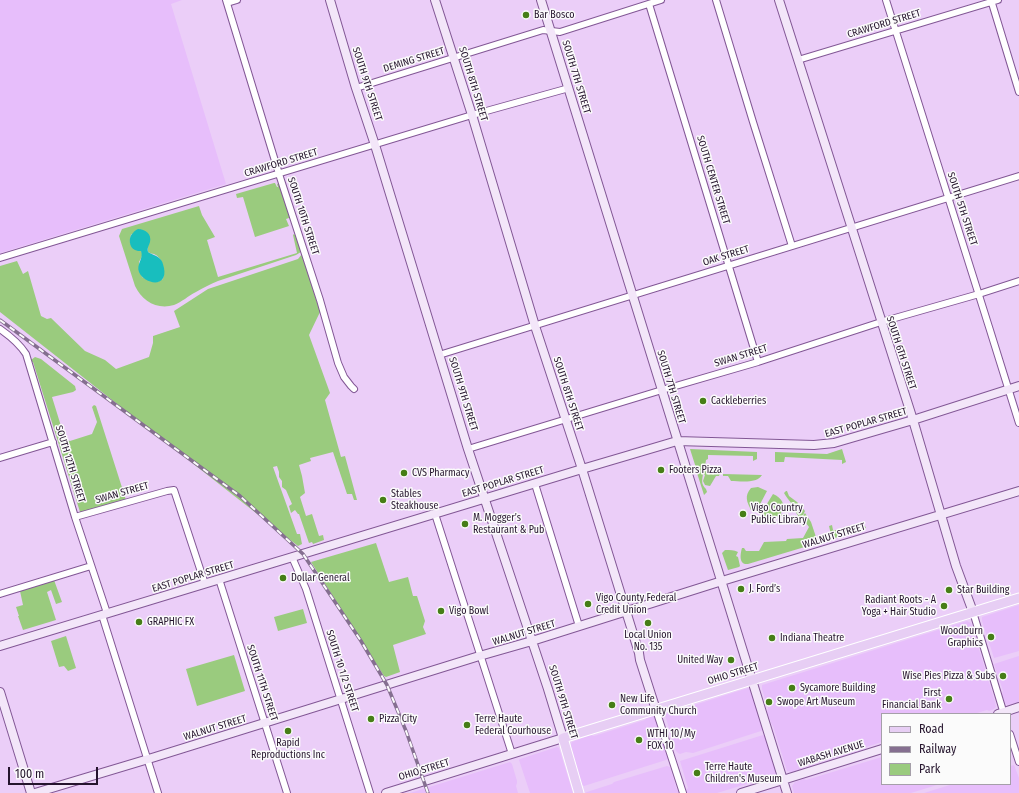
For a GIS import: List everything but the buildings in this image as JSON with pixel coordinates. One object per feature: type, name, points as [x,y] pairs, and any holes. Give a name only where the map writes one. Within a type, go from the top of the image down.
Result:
[{"type":"main road","name":"OHIO STREET","points":[[563,738],[1019,598]]},
{"type":"main road","name":"SOUTH 9TH STREET","points":[[563,738],[579,793]]},
{"type":"street","points":[[227,2],[237,0]]},
{"type":"street","name":"SOUTH 9TH STREET","points":[[330,0],[468,449],[563,738]]},
{"type":"street","name":"SOUTH 8TH STREET","points":[[435,0],[472,115],[535,326],[582,469],[627,611],[640,660],[683,793]]},
{"type":"street","name":"SOUTH 7TH STREET","points":[[541,0],[787,793]]},
{"type":"street","name":"DEMING STREET","points":[[356,88],[543,30],[560,32],[660,0]]},
{"type":"street","points":[[716,0],[792,246]]},
{"type":"street","name":"SOUTH 6TH STREET","points":[[779,0],[913,420],[956,566],[973,612],[1001,713]]},
{"type":"street","name":"SOUTH 5TH STREET","points":[[886,0],[1019,423]]},
{"type":"street","name":"CRAWFORD STREET","points":[[798,60],[998,0]]},
{"type":"street","points":[[991,1],[1016,71],[1019,92]]},
{"type":"street","name":"SOUTH 10TH STREET","points":[[227,2],[279,174],[318,293],[338,363],[344,377],[354,389]]},
{"type":"street","name":"SOUTH CENTER STREET","points":[[649,4],[758,362]]},
{"type":"street","name":"CRAWFORD STREET","points":[[0,258],[472,115],[569,88]]},
{"type":"street","name":"OAK STREET","points":[[440,355],[1019,176]]},
{"type":"street","name":"SWAN STREET","points":[[468,449],[758,362],[881,322],[1019,281]]},
{"type":"street","name":"SOUTH 12TH STREET","points":[[0,329],[11,337],[26,354],[91,566],[158,793]]},
{"type":"street","name":"EAST POPLAR STREET","points":[[0,646],[677,441],[825,445],[913,420],[1019,386]]},
{"type":"street","points":[[0,458],[53,442]]},
{"type":"street","points":[[535,484],[579,626]]},
{"type":"street","name":"SWAN STREET","points":[[75,517],[167,490],[174,490],[205,584]]},
{"type":"street","name":"WALNUT STREET","points":[[35,793],[1019,491]]},
{"type":"street","points":[[436,514],[512,754]]},
{"type":"street","name":"SOUTH 10 1/2 STREET","points":[[292,557],[306,589],[370,793]]},
{"type":"street","points":[[0,594],[91,566]]},
{"type":"street","name":"SOUTH 11TH STREET","points":[[219,579],[287,793]]},
{"type":"street","points":[[0,692],[31,793]]},
{"type":"street","points":[[1001,713],[1019,707]]},
{"type":"street","points":[[1011,737],[1019,762]]},
{"type":"street","name":"OHIO STREET","points":[[386,793],[563,738]]},
{"type":"street","name":"WABASH AVENUE","points":[[741,793],[881,749]]},
{"type":"shaded area","points":[[0,0],[182,0],[171,4],[226,184],[0,253]]},
{"type":"shaded area","points":[[138,229],[149,234],[150,242],[148,252],[158,257],[163,263],[164,275],[159,282],[150,282],[139,272],[138,266],[142,254],[141,251],[136,251],[131,247],[130,242],[131,235]]},
{"type":"shaded area","points":[[1019,605],[1019,651],[994,658],[982,617]]},
{"type":"shaded area","points":[[967,621],[971,623],[996,707],[989,711],[987,710],[977,713],[881,713],[881,742],[802,767],[801,769],[792,772],[787,771],[767,712],[768,709],[762,685]]},
{"type":"shaded area","points":[[1019,656],[1019,702],[1007,705],[1002,694],[1003,691],[994,664]]},
{"type":"shaded area","points":[[748,688],[750,689],[764,729],[693,753],[686,752],[680,754],[676,751],[665,715],[666,714]]},
{"type":"shaded area","points":[[647,717],[655,717],[660,728],[659,731],[669,759],[584,786],[582,785],[571,749],[572,742],[590,735],[594,736],[645,720]]},
{"type":"shaded area","points":[[763,735],[765,736],[776,770],[776,777],[764,781],[760,780],[717,793],[687,793],[686,790],[688,788],[680,761]]},
{"type":"shaded area","points":[[557,747],[559,748],[573,793],[530,793],[519,760]]},
{"type":"shaded area","points":[[881,757],[881,785],[937,785],[911,793],[794,793],[792,786],[795,782],[804,779],[806,780]]},
{"type":"shaded area","points":[[510,762],[517,781],[516,786],[518,793],[410,793]]},
{"type":"shaded area","points":[[1014,765],[1019,778],[1019,793],[924,793],[950,785],[1011,785],[1011,766]]},
{"type":"shaded area","points":[[667,766],[670,767],[677,790],[680,793],[585,793],[614,782]]},
{"type":"green space","points":[[275,183],[278,187],[277,184],[279,183],[290,217],[286,219],[289,226],[255,237],[243,197],[237,198],[236,194]]},
{"type":"green space","points":[[199,206],[202,215],[215,237],[207,240],[218,277],[297,253],[294,234],[301,252],[215,282],[174,305],[162,306],[146,300],[135,286],[119,236],[122,229]],"holes":[[[131,234],[148,247],[148,252],[157,256],[163,265],[163,279],[157,282],[142,277],[139,262],[142,254],[141,251],[130,243]]]},
{"type":"green space","points":[[302,254],[320,312],[309,335],[330,393],[325,400],[341,457],[345,456],[357,500],[354,500],[352,494],[347,494],[333,452],[310,458],[311,461],[299,465],[305,493],[300,497],[306,516],[312,514],[319,536],[323,535],[324,540],[313,544],[312,542],[309,543],[299,514],[295,510],[291,513],[289,506],[292,504],[286,490],[282,487],[282,481],[279,477],[277,466],[273,467],[297,534],[300,534],[302,544],[298,546],[0,312],[0,266],[17,261],[23,274],[28,271],[41,316],[47,319],[51,318],[85,351],[105,360],[116,369],[149,357],[153,343],[153,336],[180,327],[174,311],[208,289],[298,259]]},
{"type":"green space","points":[[35,357],[41,359],[75,386],[76,390],[73,392],[52,397],[65,439],[70,441],[92,434],[97,422],[92,407],[94,405],[96,406],[126,500],[80,512],[33,362],[31,362],[31,360]]},
{"type":"green space","points":[[690,449],[757,452],[757,459],[753,461],[753,456],[708,455],[705,466],[708,467],[708,473],[720,473],[719,476],[716,476],[710,486],[705,485],[703,481],[705,475],[703,474],[702,481],[707,492],[704,495],[697,473],[700,473],[700,471],[697,471]]},
{"type":"green space","points":[[842,449],[846,462],[842,464],[842,460],[785,457],[784,462],[775,462],[775,452],[827,454]]},
{"type":"green space","points":[[723,474],[762,475],[760,478],[752,481],[731,481],[728,476],[723,476]]},
{"type":"green space","points":[[758,487],[767,491],[757,510],[751,510],[747,502],[747,494],[751,488]]},
{"type":"green space","points":[[786,491],[789,496],[805,511],[802,517],[805,513],[811,522],[818,543],[748,564],[743,563],[741,556],[742,548],[746,551],[759,551],[764,542],[786,541],[787,539],[803,538],[809,527],[797,514],[784,493]]},
{"type":"green space","points":[[773,494],[781,499],[783,504],[781,513],[782,516],[764,517],[762,512]]},
{"type":"green space","points":[[832,525],[833,530],[857,530],[859,525],[865,526],[866,528],[832,539],[829,526]]},
{"type":"green space","points":[[376,543],[389,582],[408,577],[413,596],[417,596],[425,621],[423,627],[426,634],[393,645],[400,672],[386,677],[311,562]]},
{"type":"green space","points":[[725,550],[733,550],[738,552],[736,556],[738,557],[739,567],[728,570],[722,553]]},
{"type":"green space","points":[[54,580],[62,602],[56,604],[51,590],[47,592],[56,620],[23,630],[16,607],[23,605],[20,591]]},
{"type":"green space","points":[[303,609],[307,623],[278,631],[274,617]]},
{"type":"green space","points":[[66,636],[76,668],[68,671],[64,666],[59,667],[51,641]]},
{"type":"green space","points":[[234,655],[245,691],[197,706],[186,669]]},
{"type":"railway","points":[[0,320],[240,496],[303,554],[361,641],[387,685],[406,731],[428,793]]},
{"type":"place","name":"Bar Bosco","points":[[526,15]]},
{"type":"place","name":"Cackleberries","points":[[703,401]]},
{"type":"place","name":"Footers Pizza","points":[[661,470]]},
{"type":"place","name":"CVS Pharmacy","points":[[404,473]]},
{"type":"place","name":"Stables Steakhouse","points":[[383,500]]},
{"type":"place","name":"Vigo Country Public Library","points":[[743,514]]},
{"type":"place","name":"M. Mogger’s Restaurant & Pub","points":[[465,524]]},
{"type":"place","name":"Dollar General","points":[[283,578]]},
{"type":"place","name":"J. Ford’s","points":[[741,589]]},
{"type":"place","name":"Star Building","points":[[949,590]]},
{"type":"place","name":"Vigo County Federal Credit Union","points":[[588,604]]},
{"type":"place","name":"Radiant Roots - A Yoga + Hair Studio","points":[[944,606]]},
{"type":"place","name":"Vigo Bowl","points":[[441,611]]},
{"type":"place","name":"GRAPHIC FX","points":[[139,622]]},
{"type":"place","name":"Local Union No. 135","points":[[648,623]]},
{"type":"place","name":"Woodburn Graphics","points":[[991,637]]},
{"type":"place","name":"Indiana Theatre","points":[[772,638]]},
{"type":"place","name":"United Way","points":[[731,660]]},
{"type":"place","name":"Wise Pies Pizza & Subs","points":[[1003,676]]},
{"type":"place","name":"Sycamore Building","points":[[792,688]]},
{"type":"place","name":"First Financial Bank","points":[[949,699]]},
{"type":"place","name":"Swope Art Museum","points":[[769,702]]},
{"type":"place","name":"New Life Community Church","points":[[612,705]]},
{"type":"place","name":"Pizza City","points":[[371,719]]},
{"type":"place","name":"Terre Haute Federal Courhouse","points":[[467,725]]},
{"type":"place","name":"Rapid Reproductions Inc","points":[[288,731]]},
{"type":"place","name":"WTHI 10/My FOX 10","points":[[639,740]]},
{"type":"place","name":"Terre Haute Children's Museum","points":[[697,773]]}]
